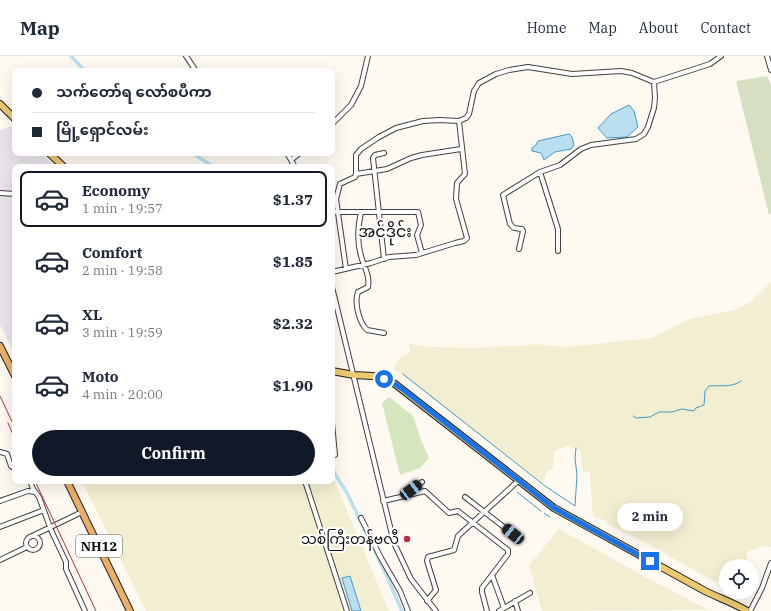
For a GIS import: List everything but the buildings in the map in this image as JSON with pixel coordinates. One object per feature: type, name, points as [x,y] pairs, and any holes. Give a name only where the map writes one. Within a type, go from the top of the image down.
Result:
[{"type":"highway","points":[[0,346],[12,370]]},
{"type":"highway","name":"NH12","points":[[68,484],[130,611]]},
{"type":"main road","points":[[0,104],[12,116]]},
{"type":"main road","points":[[52,156],[61,164]]},
{"type":"main road","points":[[335,371],[353,372],[373,376],[395,384],[554,508],[705,591],[724,601],[734,603],[749,611]]},
{"type":"street","points":[[186,56],[194,68]]},
{"type":"street","points":[[335,121],[351,106],[361,86],[368,56]]},
{"type":"street","points":[[346,269],[336,199],[340,184],[355,177],[356,155],[361,149],[379,137],[396,128],[423,121],[459,121],[466,118],[478,83],[496,74],[510,70],[528,67],[572,74],[621,71],[654,82],[710,64],[721,56]]},
{"type":"street","points":[[767,56],[771,70]]},
{"type":"street","points":[[519,249],[523,231],[522,229],[514,228],[510,224],[503,195],[540,172],[560,166],[581,149],[591,145],[632,140],[644,134],[648,127],[654,108],[654,82]]},
{"type":"street","points":[[335,271],[389,258],[416,256],[455,242],[464,241],[466,238],[456,199],[457,183],[465,174],[459,121]]},
{"type":"street","points":[[356,174],[387,169],[422,155],[461,149]]},
{"type":"street","points":[[384,153],[375,155],[373,158],[384,259]]},
{"type":"street","points":[[289,156],[293,164]]},
{"type":"street","points":[[291,160],[296,156]]},
{"type":"street","points":[[540,172],[558,229],[558,252]]},
{"type":"street","points":[[0,193],[12,194]]},
{"type":"street","points":[[338,212],[418,212],[421,226],[417,235],[422,254]]},
{"type":"street","points":[[361,212],[359,237],[361,256],[368,276],[368,287],[358,292],[357,295],[360,320],[367,330],[384,333]]},
{"type":"street","points":[[335,300],[394,543],[411,579],[436,611]]},
{"type":"street","points":[[0,452],[7,454],[10,466],[12,467]]},
{"type":"street","points":[[427,601],[436,590],[427,561],[428,557],[454,550],[458,536],[518,481]]},
{"type":"street","points":[[405,496],[422,482]]},
{"type":"street","points":[[31,484],[66,562],[66,568],[86,611]]},
{"type":"street","points":[[306,484],[347,611]]},
{"type":"street","points":[[0,501],[28,491],[35,492]]},
{"type":"street","points":[[383,500],[425,491],[449,513],[458,511],[508,550],[508,554],[482,588],[487,611]]},
{"type":"street","points":[[466,497],[513,534]]},
{"type":"street","points":[[0,527],[44,510]]},
{"type":"street","points":[[27,547],[26,542],[30,537],[82,512]]},
{"type":"street","points":[[361,518],[381,558],[400,591],[408,611]]},
{"type":"street","points":[[27,547],[33,550],[38,549],[40,545],[40,540],[37,537],[30,537]]},
{"type":"street","points":[[0,560],[27,547]]},
{"type":"street","points":[[749,611],[762,588],[771,563]]},
{"type":"street","points":[[492,575],[504,608]]},
{"type":"street","points":[[499,611],[530,593]]},
{"type":"street","points":[[515,601],[518,611]]},
{"type":"shaded area","points":[[12,126],[12,156],[44,156],[53,164],[12,164],[11,347],[0,325],[0,130]]},
{"type":"shaded area","points":[[771,282],[771,547],[763,546],[747,552],[747,559],[719,559],[719,580],[715,582],[644,542],[609,525],[604,520],[593,517],[590,473],[583,471],[580,450],[568,446],[556,450],[554,453],[553,469],[547,471],[543,484],[394,369],[399,358],[410,353],[409,344],[429,347],[475,348],[535,344],[565,347],[651,338],[690,319],[734,310],[750,302]]},
{"type":"shaded area","points":[[335,482],[389,611],[146,611],[83,484],[335,484]]},
{"type":"shaded area","points":[[559,529],[709,610],[542,611],[529,565]]},
{"type":"green space","points":[[767,76],[771,85],[771,214],[769,215],[736,81]]},
{"type":"green space","points":[[389,397],[413,416],[429,458],[420,468],[400,475],[382,403]]},
{"type":"water","points":[[629,105],[634,111],[638,127],[627,137],[607,138],[598,128],[611,114]]},
{"type":"water","points":[[569,134],[572,137],[574,145],[571,149],[555,152],[544,160],[541,153],[532,151],[532,148],[538,141]]},
{"type":"water","points":[[350,576],[361,611],[352,611],[342,578]]},
{"type":"waterway","points":[[71,56],[82,68]]},
{"type":"waterway","points":[[197,156],[209,164]]},
{"type":"waterway","points":[[403,374],[545,486],[575,506],[577,475],[575,458],[576,448]]},
{"type":"waterway","points":[[633,416],[636,418],[650,417],[659,412],[672,412],[682,409],[694,411],[696,408],[704,405],[705,391],[709,386],[734,385],[741,381]]},
{"type":"waterway","points":[[335,474],[347,493],[402,611]]},
{"type":"waterway","points":[[517,492],[541,511]]},
{"type":"waterway","points":[[544,513],[550,517]]},
{"type":"railway","points":[[0,396],[12,422]]},
{"type":"railway","points":[[8,423],[12,432]]},
{"type":"railway","points":[[36,484],[96,611]]},
{"type":"place","name":"သစ်ကြီးတန်ဗလီ","points":[[407,539]]},
{"type":"district","name":"အင်ဒိုင်း","points":[[385,231]]},
{"type":"route","points":[[384,379],[405,391],[554,508],[650,561]]}]
